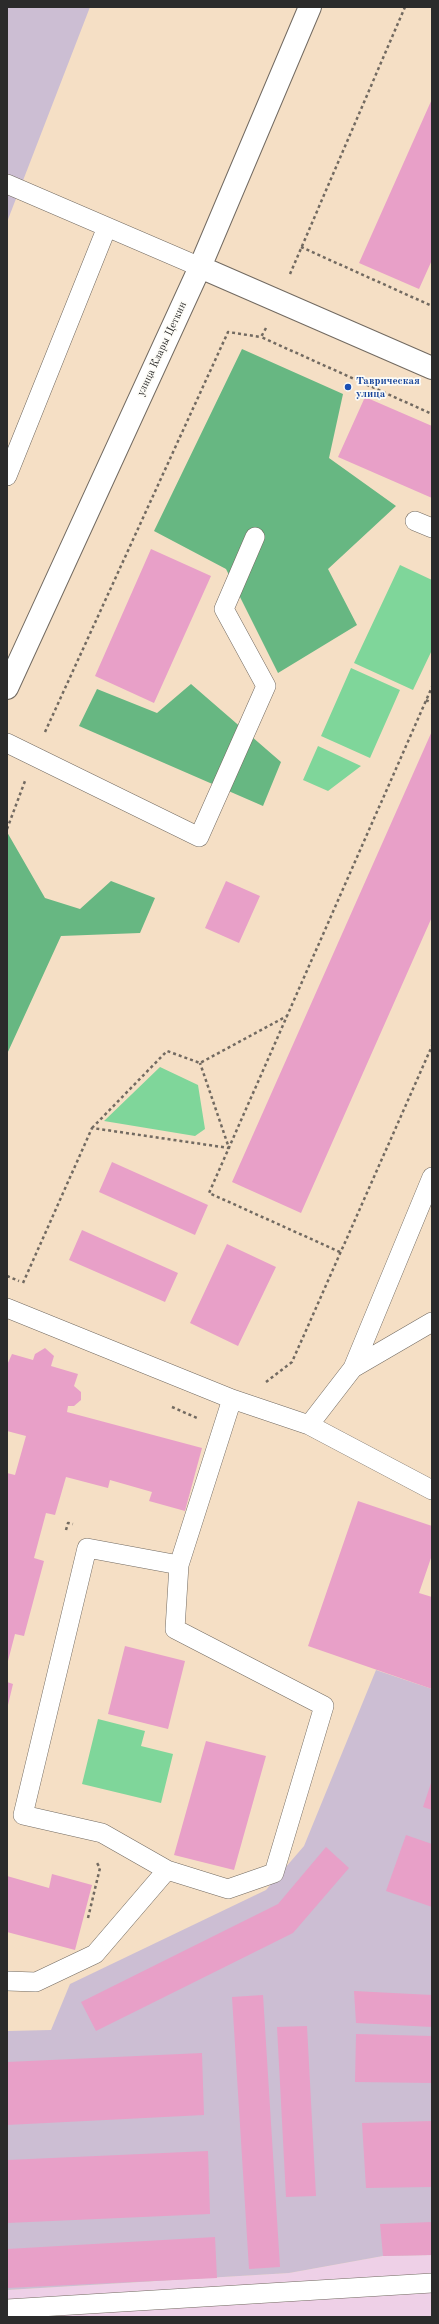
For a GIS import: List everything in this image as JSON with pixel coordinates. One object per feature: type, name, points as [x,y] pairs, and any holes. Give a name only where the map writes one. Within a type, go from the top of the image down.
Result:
[{"type":"street","name":"улица Клары Цеткин","points":[[7,688],[200,267],[310,7]]},
{"type":"street","points":[[200,267],[432,368]]},
{"type":"lane","points":[[7,184],[200,267]]},
{"type":"lane","points":[[7,476],[107,227]]},
{"type":"lane","points":[[7,743],[199,837],[266,686],[224,609],[255,537]]},
{"type":"lane","points":[[309,1425],[353,1368],[432,1177]]},
{"type":"lane","points":[[7,1308],[232,1399],[309,1425],[432,1490]]},
{"type":"lane","points":[[353,1368],[432,1322]]},
{"type":"lane","points":[[179,1565],[87,1548],[23,1815],[102,1833],[167,1870],[228,1889],[274,1873],[324,1706],[175,1629],[179,1565],[232,1399]]},
{"type":"lane","points":[[7,1981],[36,1982],[95,1954],[167,1870]]},
{"type":"lane","points":[[7,2309],[432,2282]]},
{"type":"path","points":[[405,7],[301,247],[432,306]]},
{"type":"path","points":[[7,830],[34,756],[228,332],[261,337]]},
{"type":"path","points":[[340,1252],[209,1193],[432,687]]},
{"type":"path","points":[[426,700],[432,702]]},
{"type":"path","points":[[23,1283],[92,1128],[167,1051],[200,1063],[287,1016]]},
{"type":"path","points":[[264,1384],[292,1362],[432,1046]]},
{"type":"path","points":[[200,1063],[229,1148]]},
{"type":"path","points":[[92,1128],[229,1148]]},
{"type":"path","points":[[87,1921],[100,1868],[94,1857]]},
{"type":"shaded area","points":[[7,7],[90,7],[7,222]]},
{"type":"shaded area","points":[[376,1670],[432,1689],[432,2255],[383,2256],[289,2273],[7,2290],[7,2031],[51,2030],[70,1984],[266,1890],[304,1846]]},
{"type":"shaded area","points":[[432,2255],[432,2317],[7,2317],[7,2290],[289,2273],[383,2256]]},
{"type":"green space","points":[[242,349],[343,394],[329,458],[396,506],[328,569],[357,625],[278,673],[226,569],[154,531]]},
{"type":"green space","points":[[400,565],[432,580],[432,650],[413,690],[354,663]]},
{"type":"green space","points":[[351,668],[400,690],[370,758],[321,736]]},
{"type":"green space","points":[[191,684],[281,762],[263,806],[79,726],[97,689],[157,713]]},
{"type":"green space","points":[[318,746],[361,766],[328,791],[303,780]]},
{"type":"green space","points":[[7,832],[45,898],[80,909],[111,881],[155,898],[140,933],[61,936],[7,1054]]},
{"type":"green space","points":[[160,1067],[198,1085],[205,1129],[195,1136],[104,1121]]},
{"type":"green space","points":[[98,1719],[145,1731],[141,1746],[173,1754],[161,1803],[82,1784]]},
{"type":"building","points":[[432,99],[432,260],[419,289],[359,263]]},
{"type":"building","points":[[365,397],[432,426],[432,498],[338,457]]},
{"type":"building","points":[[151,549],[211,576],[154,703],[95,676]]},
{"type":"building","points":[[432,731],[432,917],[301,1213],[232,1182]]},
{"type":"building","points":[[226,881],[260,896],[239,943],[205,928]]},
{"type":"building","points":[[112,1162],[208,1205],[195,1235],[99,1192]]},
{"type":"building","points":[[82,1230],[178,1273],[165,1302],[69,1260]]},
{"type":"building","points":[[227,1244],[276,1267],[238,1346],[190,1323]]},
{"type":"building","points":[[45,1348],[54,1356],[51,1366],[78,1374],[74,1386],[81,1392],[81,1400],[74,1406],[68,1406],[67,1412],[202,1448],[185,1511],[149,1501],[152,1492],[110,1480],[108,1488],[66,1477],[55,1515],[46,1513],[34,1558],[44,1561],[24,1636],[15,1634],[8,1661],[7,1473],[15,1475],[26,1436],[7,1431],[7,1365],[12,1354],[33,1360],[35,1354]]},
{"type":"building","points":[[358,1501],[432,1526],[432,1555],[419,1593],[432,1597],[432,1689],[308,1646]]},
{"type":"building","points":[[125,1646],[185,1661],[168,1729],[108,1714]]},
{"type":"building","points":[[7,1682],[13,1684],[8,1705],[7,1705]]},
{"type":"building","points":[[206,1741],[266,1756],[234,1870],[174,1855]]},
{"type":"building","points":[[432,1780],[432,1810],[423,1807]]},
{"type":"building","points":[[406,1835],[432,1844],[432,1907],[386,1891]]},
{"type":"building","points":[[326,1847],[349,1868],[293,1933],[96,2031],[81,2002],[278,1904]]},
{"type":"building","points":[[52,1874],[92,1885],[75,1950],[7,1932],[7,1876],[49,1888]]},
{"type":"building","points":[[354,1991],[432,1995],[432,2027],[356,2023]]},
{"type":"building","points":[[263,1995],[280,2267],[249,2269],[232,1997]]},
{"type":"building","points":[[307,2026],[316,2196],[286,2197],[277,2027]]},
{"type":"building","points":[[356,2034],[432,2036],[432,2083],[355,2082]]},
{"type":"building","points":[[202,2053],[204,2115],[7,2125],[7,2062]]},
{"type":"building","points":[[432,2121],[432,2187],[366,2188],[362,2123]]},
{"type":"building","points":[[208,2151],[210,2214],[7,2223],[7,2160]]},
{"type":"building","points":[[432,2222],[432,2255],[383,2256],[380,2224]]},
{"type":"building","points":[[215,2237],[217,2278],[7,2288],[7,2249]]},
{"type":"place","name":"Таврическая улица","points":[[348,387]]}]
